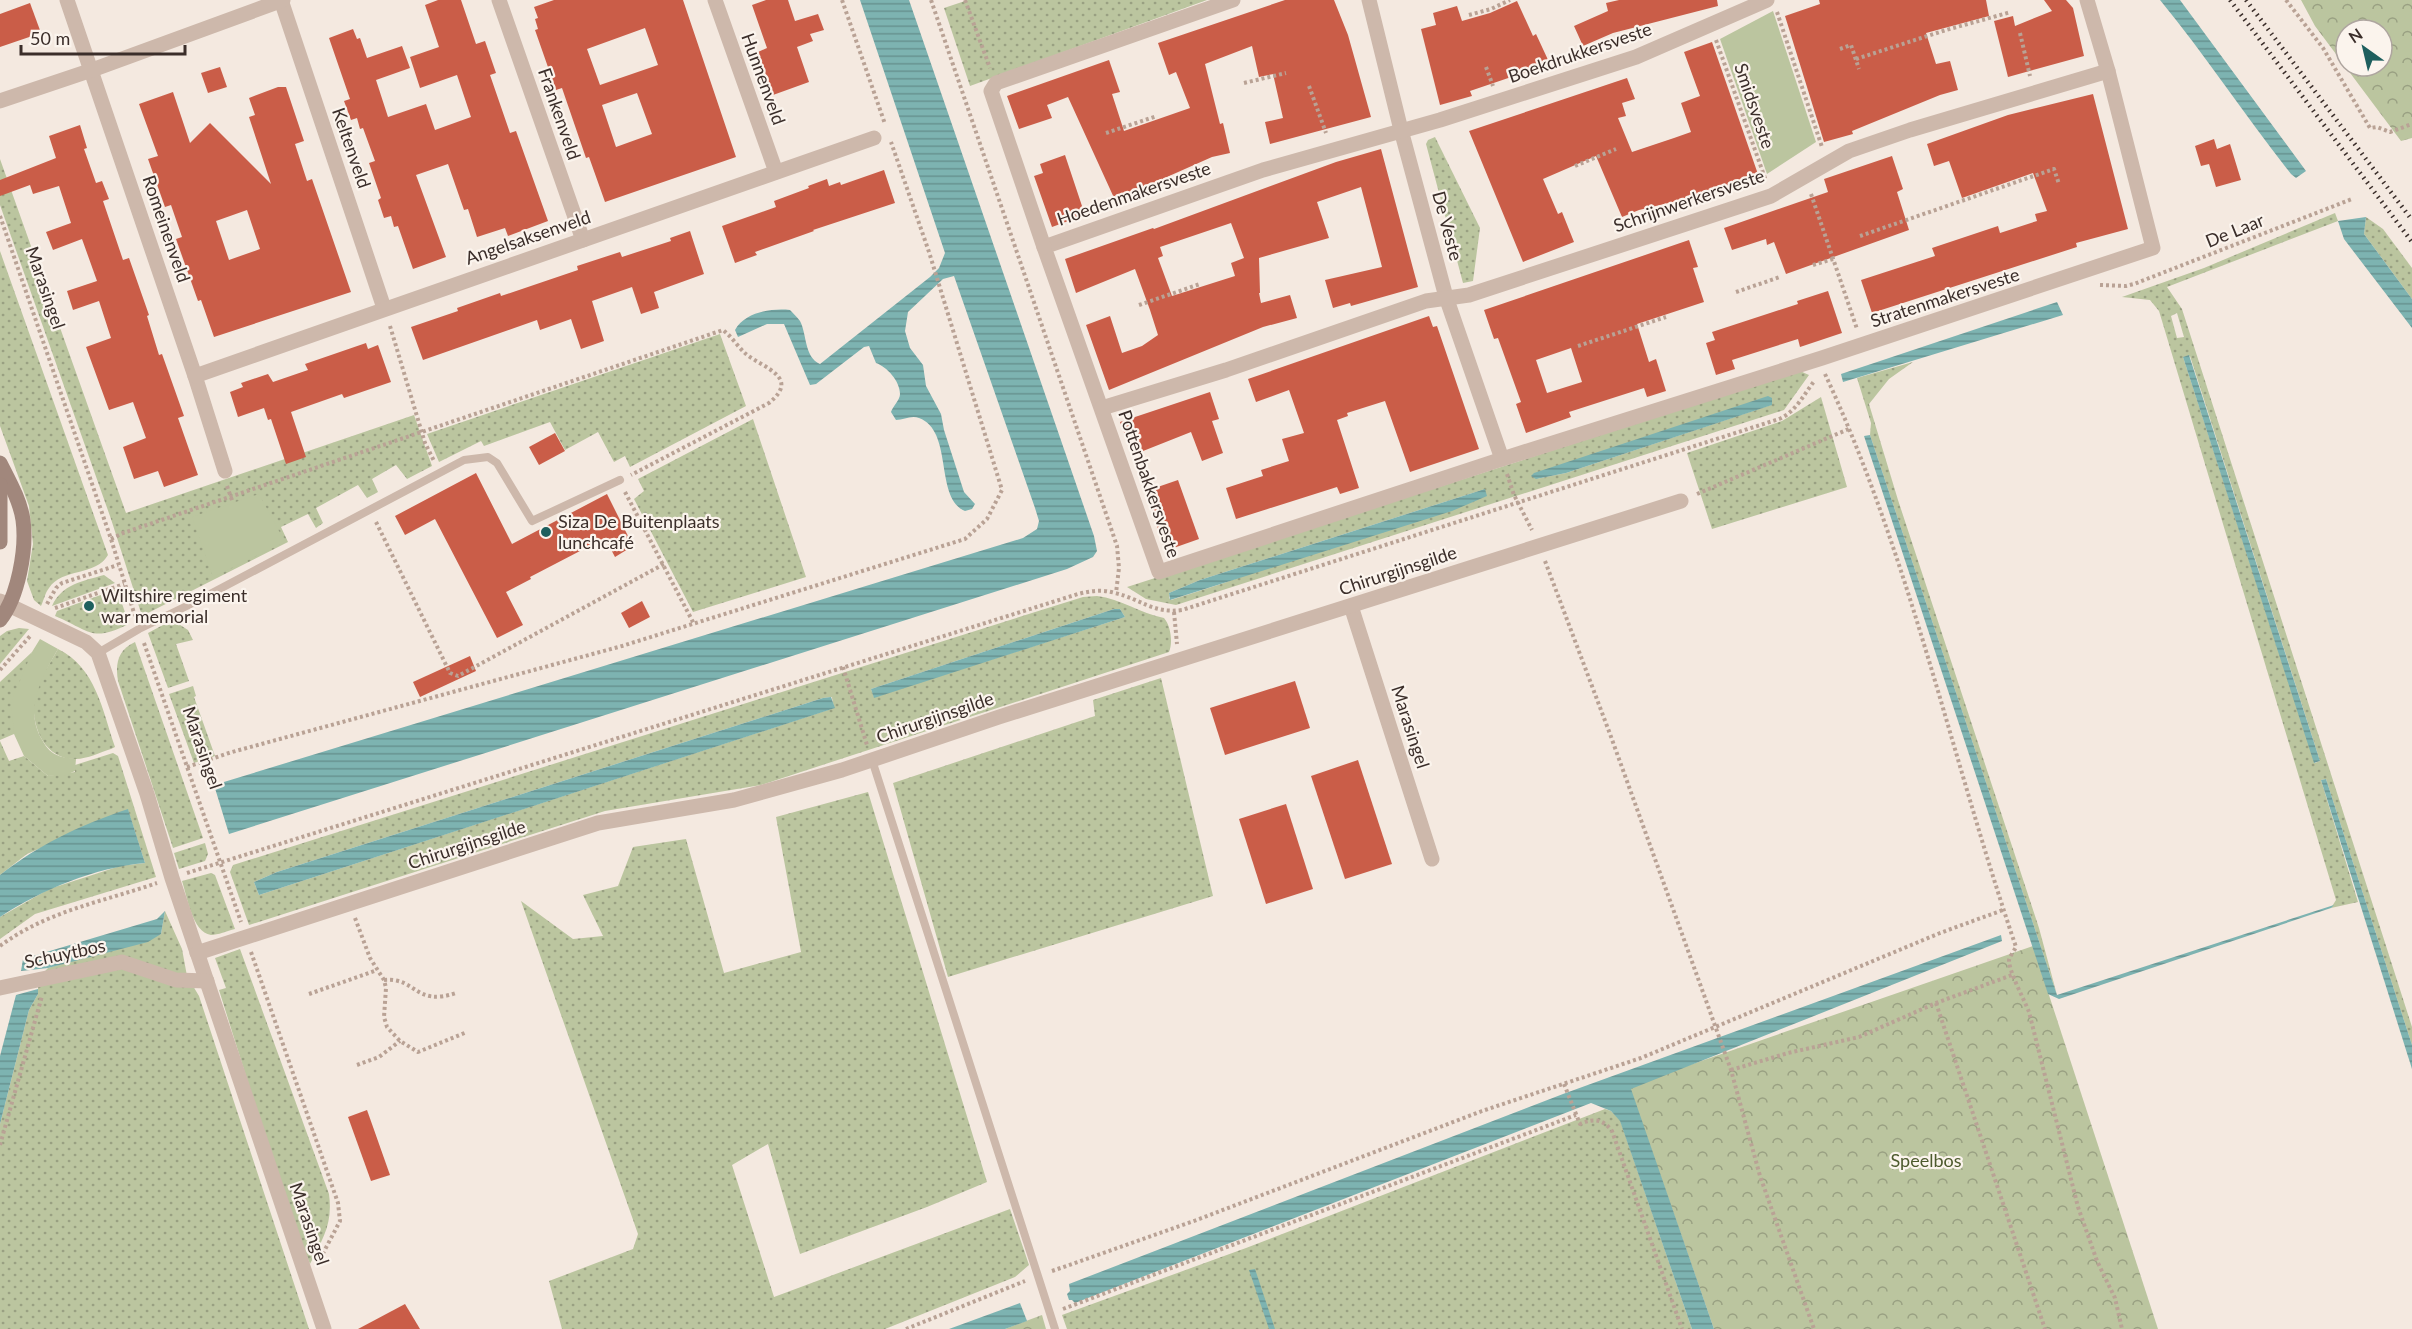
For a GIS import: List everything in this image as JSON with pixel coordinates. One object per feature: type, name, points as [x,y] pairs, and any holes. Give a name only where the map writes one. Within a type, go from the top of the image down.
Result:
[{"type":"street","name":"Romeinenveld","points":[[67,0],[225,471]]},
{"type":"street","points":[[0,101],[92,70],[282,0]]},
{"type":"street","name":"Keltenveld","points":[[282,0],[384,308]]},
{"type":"street","name":"Frankenveld","points":[[499,0],[583,240]]},
{"type":"street","name":"Hunnenveld","points":[[715,0],[776,172]]},
{"type":"street","points":[[1044,246],[992,91],[996,83],[1233,0]]},
{"type":"street","name":"De Veste","points":[[1369,0],[1446,297],[1502,459]]},
{"type":"street","name":"Stratenmakersveste","points":[[1502,459],[1862,345],[2153,248],[2108,71],[2087,0]]},
{"type":"street","name":"Boekdrukkersveste","points":[[1401,130],[1636,57],[1711,26],[1772,5]]},
{"type":"street","name":"Schrijnwerkersveste","points":[[1446,297],[1469,295],[1771,196],[1849,152],[1910,130],[2108,71]]},
{"type":"street","name":"Hoedenmakersveste","points":[[1102,408],[1044,246],[1263,170],[1401,130]]},
{"type":"street","name":"Angelsaksenveld","points":[[195,376],[874,138]]},
{"type":"street","name":"Pottenbakkersveste","points":[[1446,297],[1426,301],[1226,370],[1102,408],[1158,572],[1502,459]]},
{"type":"street","points":[[0,463],[15,494],[23,520],[22,563],[4,603],[0,620]]},
{"type":"street","points":[[0,485],[0,542]]},
{"type":"street","name":"Chirurgijnsgilde","points":[[197,953],[598,823],[734,800],[774,790],[1680,501]]},
{"type":"street","points":[[4,603],[86,642],[98,653]]},
{"type":"street","name":"Marasingel","points":[[1351,606],[1432,859]]},
{"type":"street","name":"Marasingel","points":[[98,653],[324,1329]]},
{"type":"street","name":"Schuytbos","points":[[0,988],[122,962],[176,980],[207,981]]},
{"type":"lane","points":[[98,653],[139,628],[195,602],[464,460],[488,457],[497,463],[532,521],[620,480]]},
{"type":"lane","points":[[872,760],[1055,1329]]},
{"type":"path","points":[[931,0],[1117,546],[1119,568],[1116,593]]},
{"type":"path","points":[[965,0],[996,83]]},
{"type":"path","points":[[1469,15],[1491,9],[1510,0]]},
{"type":"path","points":[[2286,0],[2323,48],[2370,128],[2377,127],[2390,132],[2412,124]]},
{"type":"path","points":[[1772,5],[1828,164]]},
{"type":"path","points":[[1856,59],[2011,12]]},
{"type":"path","name":"Smidsveste","points":[[1711,26],[1771,196]]},
{"type":"path","points":[[2020,33],[2034,94]]},
{"type":"path","points":[[1840,49],[1851,45],[1859,69]]},
{"type":"path","points":[[1244,83],[1286,73]]},
{"type":"path","points":[[1309,86],[1332,150]]},
{"type":"path","points":[[1106,134],[1157,116]]},
{"type":"path","points":[[1575,166],[1616,149]]},
{"type":"path","points":[[1860,236],[2054,169],[2059,184]]},
{"type":"path","points":[[1805,176],[1862,345]]},
{"type":"path","name":"De Laar","points":[[2126,286],[2184,266],[2352,199]]},
{"type":"path","name":"Marasingel","points":[[0,216],[111,539],[139,628],[338,1203],[340,1221],[314,1270],[310,1289]]},
{"type":"path","points":[[1814,265],[1833,259]]},
{"type":"path","points":[[187,767],[232,752],[694,624],[965,539],[987,519],[1002,490],[934,269]]},
{"type":"path","points":[[1736,292],[1780,277]]},
{"type":"path","points":[[1139,305],[1200,284]]},
{"type":"path","points":[[384,308],[429,453],[440,473]]},
{"type":"path","points":[[1578,346],[1666,317]]},
{"type":"path","points":[[111,539],[723,330],[747,354],[768,367],[780,378],[782,386],[779,395],[769,403],[620,480],[694,624]]},
{"type":"path","points":[[0,946],[20,931],[47,917],[1077,594],[1096,590],[1116,593],[1167,612],[1182,610],[1788,415],[1823,369],[1851,428],[1887,525],[2016,947],[2009,959],[2012,975],[2018,983],[2029,1012],[2078,1207],[2097,1261],[2115,1298],[2122,1329]]},
{"type":"path","points":[[1680,501],[1851,428]]},
{"type":"path","points":[[1502,459],[1514,495],[1539,546],[1610,734],[1715,1025],[1731,1070],[1760,1176],[1814,1329]]},
{"type":"path","points":[[370,509],[450,673],[458,676],[664,564]]},
{"type":"path","points":[[52,609],[124,584]]},
{"type":"path","points":[[1174,612],[1179,662]]},
{"type":"path","points":[[843,667],[872,760]]},
{"type":"path","points":[[350,903],[370,958],[384,980],[386,988],[384,1017],[387,1027],[399,1041],[418,1052],[467,1032]]},
{"type":"path","points":[[906,1329],[1037,1276],[1194,1221],[1482,1111],[1565,1086],[1641,1058],[1715,1025],[2003,910]]},
{"type":"path","points":[[309,994],[377,970]]},
{"type":"path","points":[[1731,1070],[1788,1053],[1859,1037],[1936,1003],[2012,975]]},
{"type":"path","points":[[0,1145],[47,977]]},
{"type":"path","points":[[384,980],[399,982],[429,998],[456,993]]},
{"type":"path","points":[[1936,1003],[2045,1329]]},
{"type":"path","points":[[357,1065],[379,1057],[399,1041]]},
{"type":"path","points":[[1565,1086],[1580,1124],[1590,1119],[1600,1120],[1612,1131],[1682,1329]]},
{"type":"path","points":[[1050,1314],[1576,1115]]},
{"type":"green space","points":[[968,0],[1207,0],[970,86],[944,8]]},
{"type":"green space","points":[[2301,0],[2412,0],[2412,138],[2401,141],[2354,78],[2394,78],[2394,18],[2334,18],[2334,51],[2315,26]]},
{"type":"green space","points":[[1773,11],[1816,142],[1767,174],[1720,39]]},
{"type":"green space","points":[[1435,137],[1480,228],[1473,281],[1463,283],[1426,144],[1428,140]]},
{"type":"green space","points":[[0,159],[126,513],[414,415],[432,466],[407,479],[396,465],[372,479],[378,492],[367,498],[358,485],[316,508],[323,523],[316,528],[308,514],[281,527],[288,542],[142,616],[111,519],[0,205]]},
{"type":"green space","points":[[2335,213],[2338,221],[2167,287],[2182,309],[2412,1027],[2412,1045],[2326,779],[2321,780],[2358,902],[2331,908],[2336,900],[2159,311],[2150,300],[2122,297],[2204,268]],"holes":[[[2177,313],[2184,337],[2177,338],[2171,316]],[[2190,356],[2320,761],[2315,763],[2183,357]]]},
{"type":"green space","points":[[2366,217],[2383,229],[2412,268],[2412,299],[2364,234]]},
{"type":"green space","points":[[0,251],[108,555],[96,566],[62,577],[55,582],[48,590],[41,606],[34,600],[27,581],[33,544],[29,506],[0,426]]},
{"type":"green space","points":[[720,334],[746,406],[630,467],[625,456],[614,462],[598,432],[565,450],[550,422],[484,446],[481,441],[439,462],[427,434]]},
{"type":"green space","points":[[1913,362],[1889,379],[1869,404],[1898,500],[2039,928],[2057,995],[1870,435],[1871,423],[1857,378]]},
{"type":"green space","points":[[1800,371],[1809,375],[1784,410],[1176,605],[1146,599],[1127,587]],"holes":[[[1772,398],[1771,405],[1566,473],[1536,479]],[[1485,489],[1221,584],[1171,600],[1169,598],[1169,593],[1200,580]]]},
{"type":"green space","points":[[1821,397],[1847,487],[1712,529],[1687,453],[1782,421]]},
{"type":"green space","points":[[753,419],[806,577],[693,612],[634,499],[644,491],[638,479]]},
{"type":"green space","points":[[259,494],[285,542],[213,577],[192,517]]},
{"type":"green space","points":[[104,575],[115,583],[52,606],[67,588]]},
{"type":"green space","points":[[117,589],[129,624],[116,630],[98,634],[83,630],[55,616],[57,611]]},
{"type":"green space","points":[[1083,597],[1106,598],[1164,618],[1171,635],[1169,652],[761,785],[605,811],[249,925],[230,872],[233,865]],"holes":[[[1114,609],[1120,609],[1125,617],[874,697],[871,689]],[[832,697],[834,708],[259,895],[254,882],[277,872]]]},
{"type":"green space","points":[[177,623],[188,630],[193,640],[176,644],[189,681],[168,688],[148,633],[163,625]]},
{"type":"green space","points":[[19,628],[29,629],[0,664],[0,636],[7,631]]},
{"type":"green space","points":[[40,639],[58,649],[38,692],[34,715],[36,727],[44,743],[52,752],[61,757],[76,759],[75,771],[66,775],[48,776],[24,756],[14,734],[11,702],[32,652]]},
{"type":"green space","points":[[135,642],[203,838],[173,848],[118,681],[117,668],[121,653]]},
{"type":"green space","points":[[58,649],[71,657],[89,678],[101,704],[115,747],[89,757],[76,759],[56,754],[43,741],[38,732],[34,713],[35,696],[43,675]]},
{"type":"green space","points":[[32,652],[14,734],[0,740],[0,682]]},
{"type":"green space","points":[[1161,678],[1213,896],[948,977],[893,783],[1095,716],[1093,700]]},
{"type":"green space","points":[[193,686],[196,696],[194,697],[215,756],[194,763],[169,694]]},
{"type":"green space","points":[[0,741],[9,761],[24,756],[48,776],[75,772],[75,765],[113,753],[118,756],[156,877],[35,914],[0,939],[0,917],[49,889],[120,866],[145,863],[128,810],[27,854],[0,875]]},
{"type":"green space","points":[[868,792],[987,1182],[800,1254],[768,1144],[732,1165],[774,1297],[1010,1209],[1029,1265],[1015,1277],[885,1329],[562,1329],[549,1281],[633,1249],[638,1234],[521,901],[573,939],[603,936],[583,895],[618,886],[633,847],[686,839],[724,973],[801,952],[776,817]]},
{"type":"green space","points":[[205,843],[208,854],[205,861],[179,869],[174,853]]},
{"type":"green space","points":[[211,873],[215,875],[235,929],[211,935],[199,927],[195,921],[182,881]]},
{"type":"green space","points":[[165,911],[182,949],[187,976],[199,996],[309,1329],[0,1329],[0,1124],[29,1010],[38,994],[38,979],[48,968],[161,934]]},
{"type":"green space","name":"Speelbos","points":[[2033,946],[2158,1329],[1714,1329],[1629,1086]]},
{"type":"green space","points":[[240,949],[329,1194],[328,1222],[310,1264],[287,1207],[219,990],[226,988],[215,958]]},
{"type":"green space","points":[[1605,1109],[1611,1111],[1620,1120],[1692,1329],[1067,1329],[1062,1315],[1246,1248]]},
{"type":"green space","points":[[1042,1315],[1046,1329],[1005,1329]]},
{"type":"water","points":[[860,0],[909,0],[1094,536],[1097,551],[1093,557],[1067,569],[229,834],[214,785],[1023,538],[1037,529],[1039,521],[1035,508],[954,276],[943,279],[908,312],[905,331],[910,348],[923,365],[926,386],[941,414],[964,492],[975,504],[972,509],[965,511],[956,504],[950,493],[937,436],[930,425],[916,417],[896,420],[891,412],[900,394],[898,384],[892,375],[876,363],[869,346],[864,347],[816,384],[810,385],[784,324],[767,324],[738,337],[735,330],[745,319],[760,312],[790,310],[800,321],[808,351],[820,364],[930,277],[939,268],[945,253]]},
{"type":"water","points":[[2160,0],[2180,0],[2306,171],[2296,178],[2291,174]]},
{"type":"water","points":[[2366,217],[2364,234],[2412,299],[2412,328],[2344,239],[2338,221]]},
{"type":"water","points":[[2057,302],[2063,315],[1843,382],[1841,374]]},
{"type":"water","points":[[2189,355],[2320,761],[2314,763],[2183,357]]},
{"type":"water","points":[[1768,396],[1772,398],[1772,405],[1566,473],[1536,479],[1531,476],[1534,473]]},
{"type":"water","points":[[1870,435],[2057,995],[2334,905],[2331,908],[2059,999],[2048,994],[1864,436]]},
{"type":"water","points":[[1485,489],[1487,496],[1452,511],[1170,600],[1169,593],[1200,580]]},
{"type":"water","points":[[1114,609],[1120,609],[1125,617],[874,698],[871,689]]},
{"type":"water","points":[[831,697],[835,708],[259,895],[254,882],[277,872]]},
{"type":"water","points":[[2326,779],[2412,1045],[2412,1069],[2321,780]]},
{"type":"water","points":[[128,809],[145,863],[107,870],[70,881],[34,897],[0,917],[0,875],[61,836]]},
{"type":"water","points":[[165,911],[161,934],[148,942],[48,968],[21,971],[23,959],[157,919]]},
{"type":"water","points":[[2001,935],[2002,941],[1631,1089],[1714,1329],[1692,1329],[1620,1121],[1611,1111],[1591,1103],[1075,1303],[1069,1300],[1067,1294],[1070,1291],[1069,1284],[1563,1094]]},
{"type":"water","points":[[38,989],[38,994],[29,1010],[0,1124],[0,1056],[16,995]]},
{"type":"water","points":[[1255,1269],[1275,1329],[1269,1329],[1249,1270]]},
{"type":"water","points":[[1020,1303],[1027,1321],[1005,1329],[949,1329]]},
{"type":"building","points":[[438,0],[461,0],[476,44],[485,41],[496,73],[490,75],[510,133],[516,131],[548,221],[508,236],[505,228],[477,237],[468,209],[464,210],[448,164],[416,175],[446,257],[413,269],[398,226],[394,227],[391,216],[384,218],[378,200],[381,198],[369,163],[375,161],[363,128],[360,129],[357,118],[351,120],[344,101],[350,99],[329,38],[353,29],[357,39],[360,38],[367,58],[402,46],[410,68],[376,80],[388,117],[426,104],[435,130],[471,117],[457,75],[420,88],[410,57],[439,47],[425,5]]},
{"type":"building","points":[[554,0],[683,0],[736,157],[605,202],[589,157],[586,158],[562,88],[556,90],[535,30],[538,29],[535,19],[538,18],[534,7]],"holes":[[[645,28],[658,65],[600,85],[587,49]],[[637,93],[652,134],[616,147],[602,105]]]},
{"type":"building","points":[[766,0],[788,0],[795,21],[818,14],[824,30],[810,34],[813,41],[797,47],[809,82],[773,95],[758,52],[767,48],[752,5]]},
{"type":"building","points":[[1285,0],[1334,0],[1348,35],[1371,117],[1270,144],[1265,122],[1283,118],[1273,74],[1259,77],[1252,46],[1205,64],[1230,153],[1212,157],[1115,200],[1068,97],[1047,105],[1052,118],[1019,129],[1007,96],[1109,60],[1120,92],[1112,94],[1124,131],[1190,108],[1176,72],[1169,75],[1158,43]]},
{"type":"building","points":[[1619,0],[1717,0],[1718,6],[1613,33],[1583,46],[1574,26],[1608,11],[1606,3]]},
{"type":"building","points":[[1819,0],[1986,0],[1989,16],[1926,33],[1936,64],[1950,61],[1958,90],[1940,95],[1852,131],[1853,134],[1824,142],[1785,16],[1820,4]]},
{"type":"building","points":[[2044,0],[2066,0],[2073,8],[2084,56],[2008,77],[1994,21],[2013,16],[2015,26],[2052,11]]},
{"type":"building","points":[[1517,1],[1533,36],[1536,34],[1549,62],[1470,91],[1472,96],[1440,105],[1421,29],[1436,25],[1433,13],[1457,6],[1462,21],[1490,13]]},
{"type":"building","points":[[30,3],[41,33],[0,47],[0,14]]},
{"type":"building","points":[[1712,42],[1760,180],[1732,190],[1731,188],[1639,210],[1622,217],[1596,156],[1543,179],[1558,214],[1562,212],[1574,242],[1523,262],[1469,131],[1627,78],[1635,99],[1622,103],[1626,116],[1618,118],[1632,152],[1691,132],[1681,103],[1700,96],[1684,52]]},
{"type":"building","points":[[220,67],[227,87],[208,93],[201,73]]},
{"type":"building","points":[[278,87],[286,87],[304,141],[295,144],[307,181],[312,179],[351,292],[214,337],[201,300],[198,301],[176,239],[182,237],[171,205],[165,207],[148,159],[158,156],[139,104],[173,92],[190,143],[210,123],[271,184],[249,117],[255,115],[249,98]],"holes":[[[247,210],[260,249],[229,260],[216,221]]]},
{"type":"building","points":[[2093,94],[2128,229],[2076,243],[2077,247],[1872,313],[1861,280],[1935,256],[1932,248],[1998,226],[2000,233],[2037,221],[2035,214],[2047,211],[2033,173],[1962,198],[1949,161],[1934,166],[1927,144],[2008,115]]},
{"type":"building","points":[[80,125],[87,148],[84,149],[96,183],[102,181],[109,199],[103,201],[123,260],[129,258],[149,315],[147,316],[159,355],[162,354],[184,416],[178,418],[198,475],[164,487],[158,471],[134,479],[123,447],[146,438],[133,402],[109,410],[86,347],[111,338],[99,301],[73,310],[67,291],[97,281],[82,239],[53,250],[46,232],[71,223],[59,186],[33,194],[30,185],[0,196],[0,180],[56,158],[49,136]]},
{"type":"building","points":[[2214,139],[2217,149],[2230,144],[2241,180],[2216,187],[2209,164],[2201,166],[2195,146]]},
{"type":"building","points":[[1381,149],[1418,287],[1351,306],[1350,303],[1333,308],[1325,280],[1382,267],[1361,187],[1317,202],[1329,238],[1259,258],[1261,303],[1290,295],[1297,318],[1263,327],[1109,390],[1086,325],[1110,316],[1122,353],[1142,346],[1158,335],[1150,310],[1135,269],[1076,293],[1065,259],[1336,162]],"holes":[[[1231,223],[1244,258],[1231,263],[1235,276],[1172,296],[1158,258],[1163,256],[1160,247]]]},
{"type":"building","points":[[1065,155],[1085,215],[1052,227],[1034,176],[1043,173],[1040,164]]},
{"type":"building","points":[[1892,156],[1903,189],[1897,192],[1909,230],[1786,274],[1774,242],[1767,245],[1766,239],[1732,250],[1724,228],[1828,192],[1824,179]]},
{"type":"building","points":[[884,170],[895,203],[813,230],[755,252],[757,255],[735,263],[722,226],[776,207],[774,201],[827,179],[829,186],[840,182],[841,185]]},
{"type":"building","points":[[690,231],[704,274],[654,292],[659,308],[641,314],[632,287],[592,301],[604,341],[581,349],[571,319],[540,330],[537,320],[423,360],[411,327],[458,311],[457,308],[500,293],[501,296],[578,270],[577,266],[620,252],[622,257],[671,241],[670,238]]},
{"type":"building","points":[[1689,240],[1698,267],[1693,268],[1704,302],[1637,324],[1649,362],[1656,359],[1666,391],[1647,397],[1644,388],[1569,412],[1571,417],[1526,433],[1516,404],[1521,402],[1498,338],[1494,339],[1484,310]],"holes":[[[1571,348],[1582,382],[1547,393],[1536,360]]]},
{"type":"building","points":[[1828,291],[1842,333],[1800,347],[1798,339],[1732,360],[1735,369],[1716,375],[1706,343],[1715,340],[1712,332],[1798,304],[1797,301]]},
{"type":"building","points":[[1429,316],[1433,327],[1437,326],[1479,449],[1410,472],[1385,401],[1347,413],[1348,416],[1337,420],[1359,488],[1340,494],[1337,487],[1236,519],[1226,488],[1263,476],[1261,470],[1289,461],[1282,439],[1304,433],[1289,390],[1256,402],[1248,379]]},
{"type":"building","points":[[366,343],[368,349],[378,345],[391,382],[344,398],[342,394],[291,412],[306,457],[286,464],[271,419],[268,420],[264,408],[238,417],[230,392],[243,387],[241,383],[268,374],[273,382],[308,370],[305,364]]},
{"type":"building","points":[[1210,392],[1219,419],[1212,421],[1223,453],[1202,461],[1191,432],[1133,455],[1120,422]]},
{"type":"building","points":[[555,433],[565,451],[539,465],[529,447]]},
{"type":"building","points":[[476,473],[512,544],[607,494],[633,546],[615,557],[605,538],[506,592],[523,625],[497,638],[435,519],[405,535],[395,516]]},
{"type":"building","points":[[1178,480],[1199,539],[1165,551],[1146,491]]},
{"type":"building","points":[[642,601],[650,617],[629,628],[621,613]]},
{"type":"building","points":[[470,656],[476,671],[420,697],[413,682]]},
{"type":"building","points":[[1295,681],[1310,728],[1225,755],[1210,708]]},
{"type":"building","points":[[1358,760],[1392,864],[1345,879],[1311,776]]},
{"type":"building","points":[[1286,804],[1313,889],[1266,904],[1239,819]]},
{"type":"building","points":[[367,1110],[390,1175],[371,1181],[348,1117]]},
{"type":"building","points":[[405,1304],[420,1329],[358,1329]]},
{"type":"railway","points":[[2230,0],[2412,242]]},
{"type":"railway","points":[[2246,0],[2412,220]]},
{"type":"place","name":"Siza De Buitenplaats lunchcafé","points":[[546,532]]},
{"type":"place","name":"Wiltshire regiment war memorial","points":[[89,606]]}]
